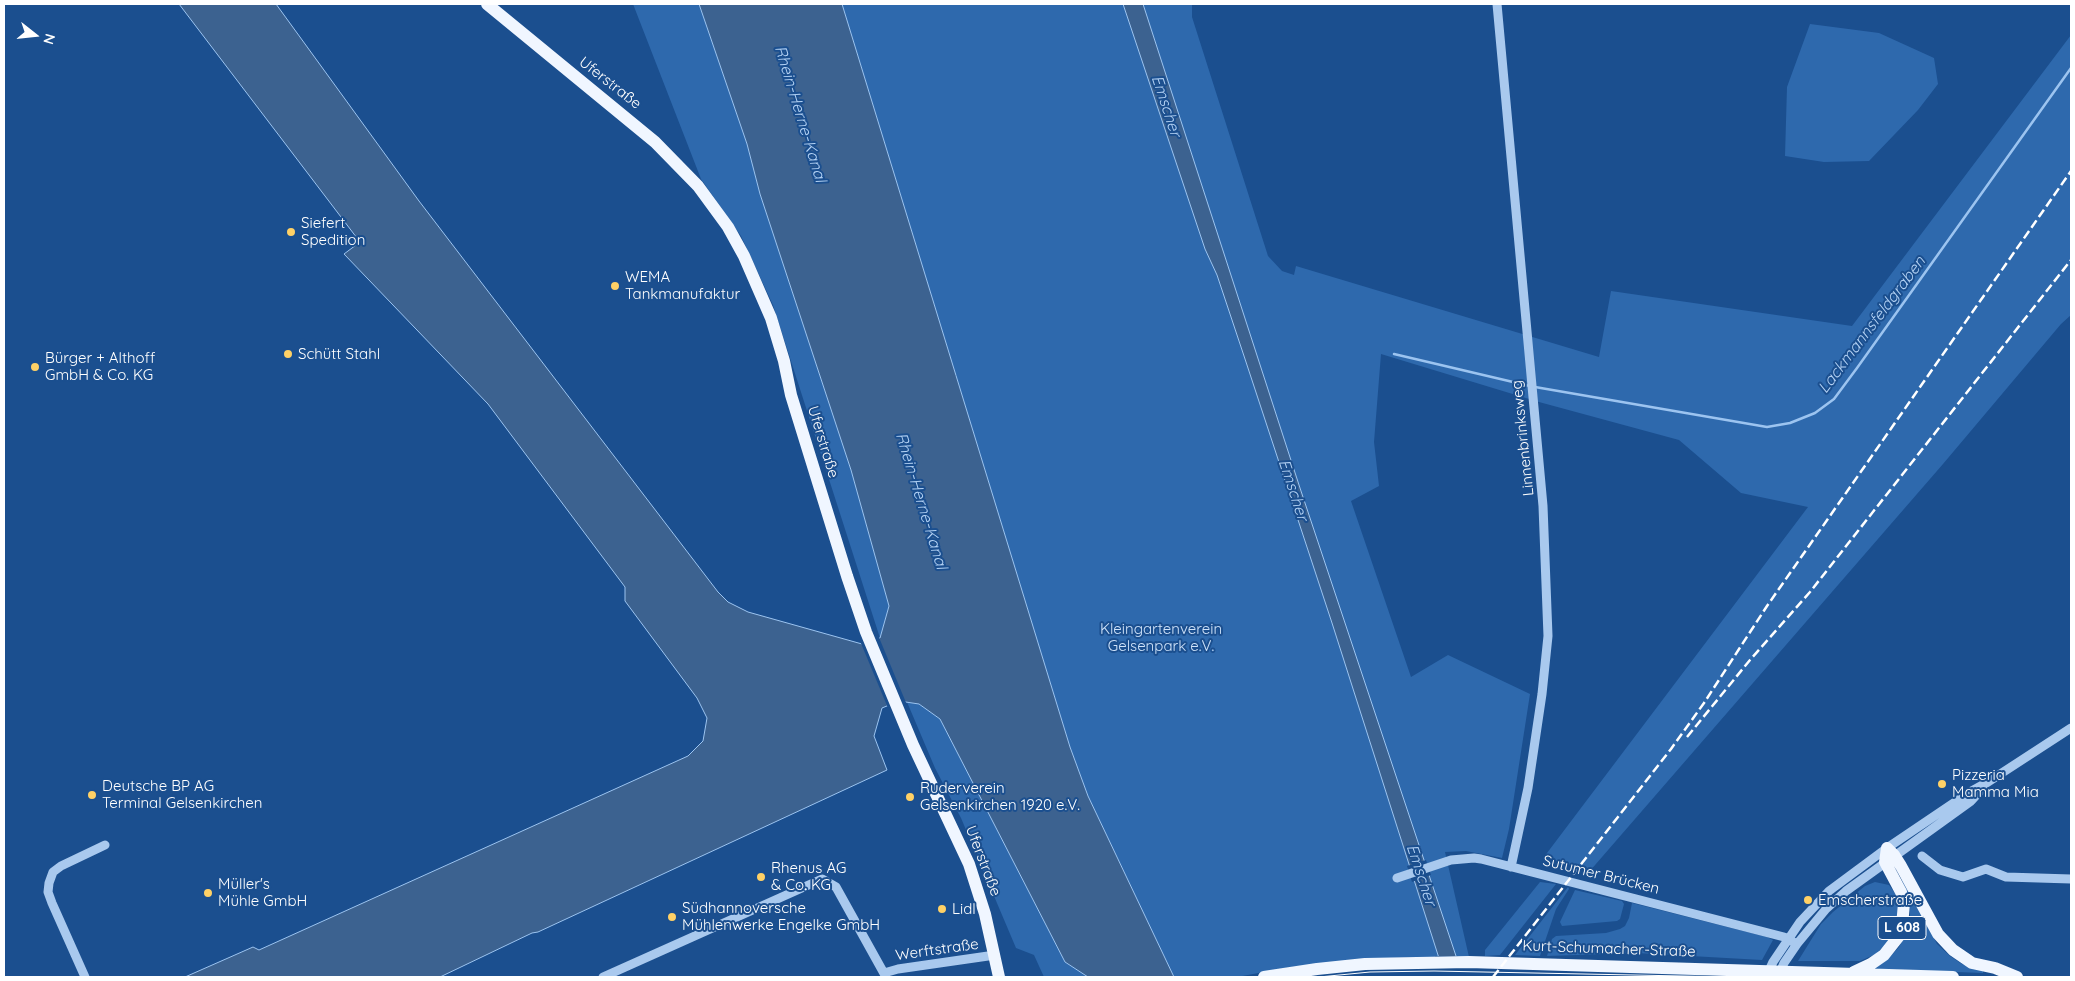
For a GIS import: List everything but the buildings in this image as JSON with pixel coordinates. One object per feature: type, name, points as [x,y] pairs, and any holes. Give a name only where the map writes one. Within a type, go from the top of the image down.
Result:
[{"type":"main road","name":"Uferstraße","points":[[487,4],[655,142],[698,186],[728,227],[753,273],[771,318],[784,361],[791,395],[866,632],[898,711],[969,864],[985,914],[999,977]]},
{"type":"main road","name":"L 608","points":[[1850,974],[1871,964],[1884,955],[1896,941],[1902,926],[1904,914],[1901,892],[1889,855]]},
{"type":"main road","name":"L 608","points":[[1889,855],[1938,934],[1953,950],[1972,963],[1994,968],[2017,977]]},
{"type":"main road","name":"Kurt-Schumacher-Straße","points":[[1264,977],[1317,969],[1396,962],[1549,964],[1762,974],[1793,971],[1953,977]]},
{"type":"street","name":"Linnenbrinksweg","points":[[1497,4],[1543,506],[1548,636],[1528,788],[1511,867]]},
{"type":"street","points":[[1778,977],[1784,963],[1797,944],[1826,908],[1846,891],[1970,792],[2071,728]]},
{"type":"street","points":[[85,977],[52,903],[48,892],[48,883],[60,866],[106,845]]},
{"type":"street","points":[[1762,974],[1773,962],[1800,922],[1829,890],[1889,855]]},
{"type":"street","points":[[1922,856],[1940,870],[1963,877],[1986,869],[2006,877],[2071,880]]},
{"type":"street","name":"Sutumer Brücken","points":[[1397,878],[1451,860],[1474,858],[1673,908],[1788,939],[1797,944]]},
{"type":"street","name":"Werftstraße","points":[[603,977],[822,879],[836,886],[885,975],[898,969],[995,955]]},
{"type":"green space","points":[[633,4],[699,4],[747,144],[760,194],[851,470],[889,606],[880,638],[773,305],[741,236],[701,179]]},
{"type":"green space","name":"Kleingartenverein Gelsenpark e.V.","points":[[842,4],[1192,4],[1192,17],[1268,256],[1282,271],[1294,275],[1296,266],[1599,357],[1611,291],[1852,326],[2071,35],[2071,315],[2061,324],[1943,464],[1589,872],[1544,857],[1808,507],[1741,493],[1679,440],[1539,402],[1381,354],[1374,442],[1379,486],[1351,501],[1411,677],[1448,655],[1530,694],[1509,829],[1502,858],[1466,851],[1445,852],[1469,957],[1353,960],[1291,967],[1237,977],[1174,977],[1088,796],[1070,747]]},
{"type":"green space","points":[[1810,24],[1879,33],[1934,58],[1938,84],[1918,110],[1869,161],[1824,162],[1785,156],[1787,87]]},
{"type":"green space","points":[[907,702],[919,704],[940,719],[1065,962],[1088,977],[1044,977],[1034,955],[1016,948],[961,818],[935,768]]},
{"type":"green space","points":[[1900,874],[1937,944],[1962,964],[1983,971],[1983,973],[1874,969],[1874,966],[1888,959],[1899,947],[1907,932],[1910,918],[1909,900]]},
{"type":"green space","points":[[1540,882],[1556,884],[1500,955],[1485,956],[1485,950]]},
{"type":"green space","points":[[1875,882],[1889,885],[1895,893],[1898,908],[1897,924],[1888,942],[1876,954],[1860,961],[1798,961],[1821,924],[1865,886]]},
{"type":"green space","points":[[1568,887],[1569,889],[1556,909],[1540,956],[1515,955]]},
{"type":"green space","points":[[1575,890],[1622,901],[1624,904],[1620,919],[1617,921],[1562,926],[1560,922]]},
{"type":"green space","points":[[1632,903],[1773,940],[1762,960],[1637,953],[1547,956],[1552,939],[1556,936],[1606,933],[1625,926]]},
{"type":"water","name":"Rhein-Herne-Kanal","points":[[179,4],[276,4],[419,201],[718,592],[728,602],[748,612],[862,644],[880,638],[889,606],[851,470],[760,194],[747,144],[699,4],[842,4],[1070,747],[1088,796],[1174,977],[1088,977],[1065,962],[940,719],[919,704],[899,701],[882,708],[874,736],[887,770],[440,977],[185,977],[253,947],[259,950],[688,756],[703,741],[707,718],[697,698],[625,601],[625,587],[488,404],[344,254],[360,242]]},
{"type":"water","name":"Emscher","points":[[1123,4],[1143,4],[1300,488],[1463,977],[1445,977],[1245,359],[1217,275],[1205,249]]},
{"type":"pier","points":[[878,635],[907,705],[900,704],[888,708],[860,641]]},
{"type":"pier","points":[[1426,860],[1431,875],[1412,882],[1407,866]]},
{"type":"pier","points":[[1435,956],[1458,956],[1466,977],[1442,977]]},
{"type":"waterway","name":"Lackmannsfeldgraben","points":[[1535,387],[1767,427],[1790,423],[1815,413],[1834,399],[2071,68]]},
{"type":"waterway","name":"Lackmannsfeldgraben","points":[[1394,354],[1530,386]]},
{"type":"tram line","points":[[1319,977],[1370,972],[1434,971],[1733,977]]},
{"type":"railway","points":[[1493,977],[1671,749],[1704,703],[1767,606],[2071,171]]},
{"type":"railway","points":[[1687,737],[1750,660],[1810,592],[2071,260]]},
{"type":"place","name":"Siefert Spedition","points":[[291,232]]},
{"type":"place","name":"WEMA Tankmanufaktur","points":[[615,286]]},
{"type":"place","name":"Schütt Stahl","points":[[288,354]]},
{"type":"place","name":"Bürger + Althoff GmbH & Co. KG","points":[[35,367]]},
{"type":"place","name":"Pizzeria Mamma Mia","points":[[1942,784]]},
{"type":"place","name":"Deutsche BP AG Terminal Gelsenkirchen","points":[[92,795]]},
{"type":"place","name":"Ruderverein Gelsenkirchen 1920 e.V.","points":[[910,797]]},
{"type":"place","name":"Rhenus AG & Co. KG","points":[[761,877]]},
{"type":"place","name":"Müller's Mühle GmbH","points":[[208,893]]},
{"type":"place","name":"Emscherstraße","points":[[1808,900]]},
{"type":"place","name":"Lidl","points":[[942,909]]},
{"type":"place","name":"Südhannoversche Mühlenwerke Engelke GmbH","points":[[672,917]]}]
